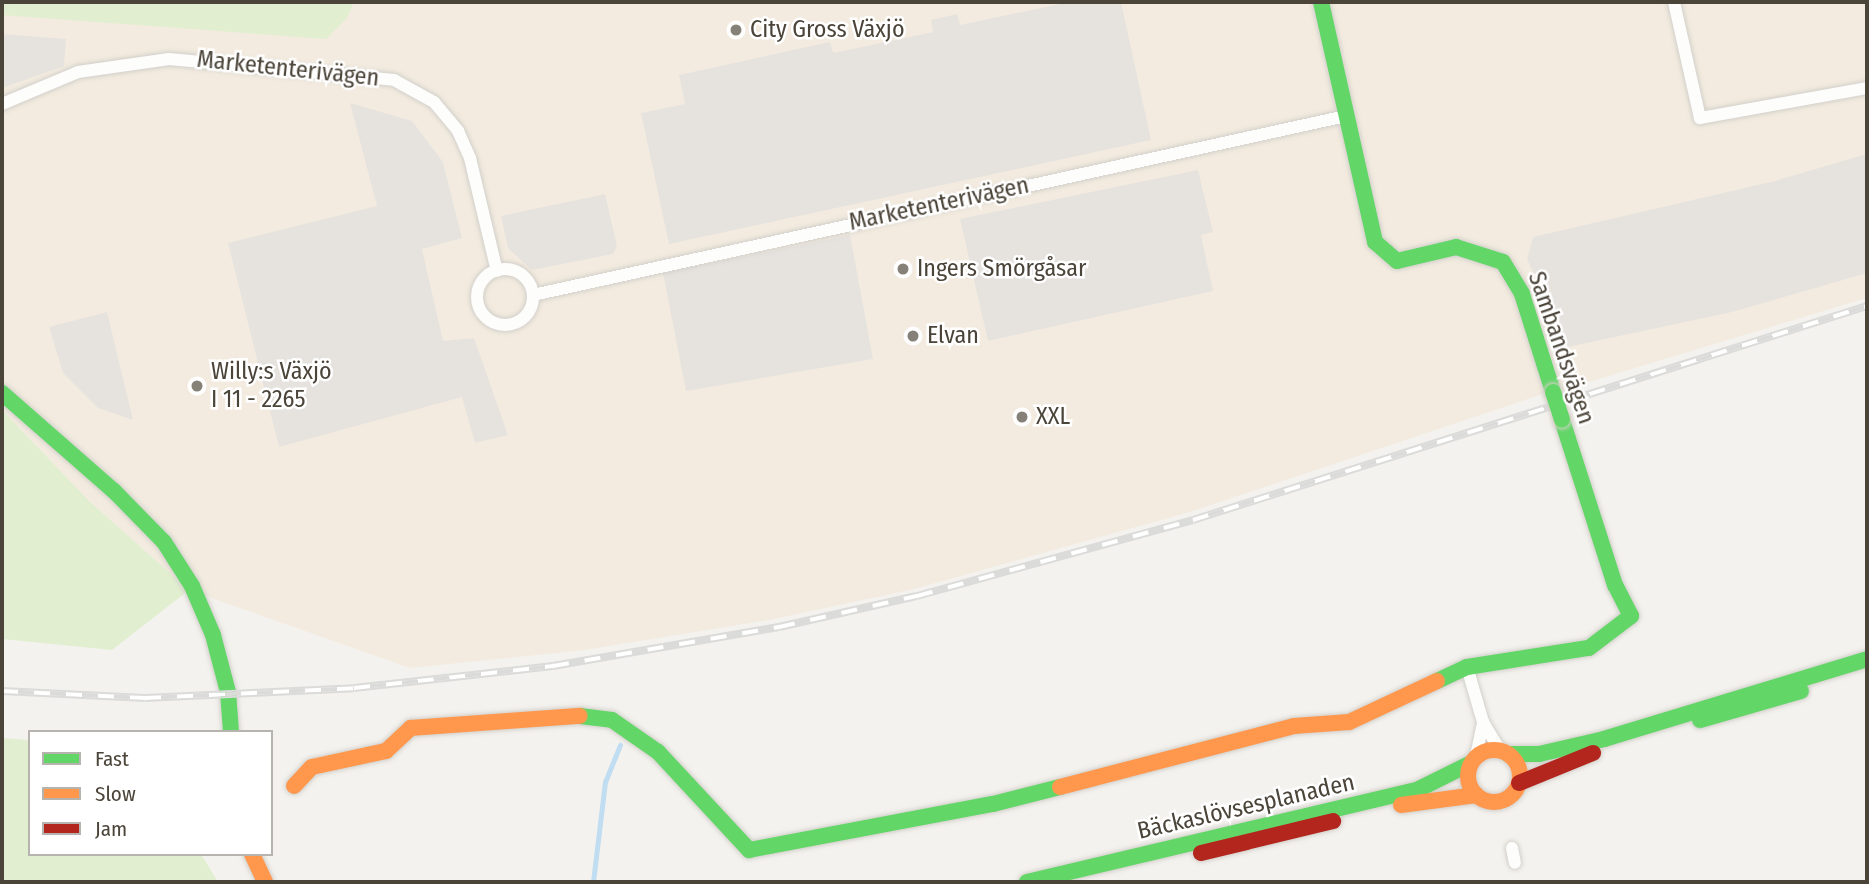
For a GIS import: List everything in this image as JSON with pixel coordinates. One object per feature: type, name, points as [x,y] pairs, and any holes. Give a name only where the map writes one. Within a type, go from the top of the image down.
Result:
[{"type":"street","name":"Sambandsvägen","points":[[1321,2],[1375,242],[1397,261],[1456,247],[1503,262],[1522,294],[1615,585],[1631,616],[1589,648],[1467,667]]},
{"type":"street","points":[[1674,2],[1700,118],[1867,88]]},
{"type":"street","name":"Marketenterivägen","points":[[2,104],[78,72],[169,59],[394,79],[434,102],[458,131],[470,158],[497,271]]},
{"type":"street","name":"Marketenterivägen","points":[[533,295],[1346,116]]},
{"type":"street","points":[[497,271],[521,274],[533,295],[529,312],[516,323],[490,321],[479,308],[478,290],[497,271]]},
{"type":"street","points":[[2,393],[114,491],[164,542],[192,586],[213,635],[228,692],[231,730]]},
{"type":"street","name":"Bäckaslövsesplanaden","points":[[1027,882],[1419,789],[1473,760],[1504,752],[1539,754],[1604,739],[1867,659]]},
{"type":"street","points":[[294,786],[312,767],[386,751],[411,728],[591,715],[612,720],[658,752],[749,850],[993,804],[1294,726],[1349,722],[1467,667],[1483,722],[1519,769],[1519,783]]},
{"type":"street","name":"Bäckaslövsesplanaden","points":[[1078,882],[1399,805],[1476,795],[1501,800],[1519,783],[1582,756],[1867,670]]},
{"type":"street","points":[[1476,795],[1468,778],[1483,722]]},
{"type":"street","points":[[1512,848],[1515,863]]},
{"type":"street","points":[[253,856],[265,882]]},
{"type":"shaded area","points":[[354,2],[1867,2],[1867,298],[1562,390],[1533,323],[1543,394],[1190,512],[914,589],[774,619],[585,650],[410,668],[189,590],[89,501],[2,410],[2,13],[347,18]]},
{"type":"shaded area","points":[[1069,2],[1121,2],[1151,140],[669,244],[641,113],[685,104],[679,75],[830,42],[833,53],[933,32],[931,20],[957,14],[960,25]]},
{"type":"shaded area","points":[[2,34],[66,39],[64,66],[2,88]]},
{"type":"shaded area","points":[[350,103],[412,121],[443,162],[462,238],[422,249],[443,341],[474,338],[508,435],[475,443],[462,397],[279,447],[228,243],[377,206]]},
{"type":"shaded area","points":[[1867,154],[1867,273],[1732,312],[1568,347],[1527,259],[1533,237],[1775,181]]},
{"type":"shaded area","points":[[1198,170],[1213,232],[1201,235],[1213,291],[988,341],[960,219]]},
{"type":"shaded area","points":[[605,194],[617,246],[613,254],[532,270],[508,248],[501,216]]},
{"type":"shaded area","points":[[850,235],[873,359],[686,391],[663,273]]},
{"type":"shaded area","points":[[107,312],[133,420],[98,408],[63,373],[49,327]]},
{"type":"green space","points":[[2,2],[354,2],[347,18],[326,39],[2,15]]},
{"type":"green space","points":[[2,410],[89,501],[189,590],[112,650],[2,639]]},
{"type":"green space","points":[[2,738],[28,740],[28,856],[202,856],[218,882],[2,882]]},
{"type":"waterway","points":[[593,882],[605,782],[620,745]]},
{"type":"railway","points":[[2,691],[145,698],[354,688],[553,666],[779,627],[917,596],[1193,520],[1867,306]]},
{"type":"traffic: fast","points":[[1321,2],[1375,242],[1397,261],[1456,247],[1503,262],[1522,294],[1553,392]]},
{"type":"traffic: fast","points":[[1553,392],[1562,420]]},
{"type":"traffic: fast","points":[[2,393],[114,491],[164,542],[192,586],[213,635],[228,692],[231,730]]},
{"type":"traffic: fast","points":[[1437,681],[1467,667],[1589,648],[1631,616],[1615,585],[1562,420]]},
{"type":"traffic: fast","points":[[1508,754],[1539,754],[1604,739],[1867,659]]},
{"type":"traffic: fast","points":[[1700,720],[1801,691]]},
{"type":"traffic: fast","points":[[580,716],[612,720],[658,752],[749,850],[993,804],[1060,787]]},
{"type":"traffic: fast","points":[[1027,882],[1419,789],[1471,763]]},
{"type":"traffic: slow","points":[[1060,787],[1294,726],[1349,722],[1437,681]]},
{"type":"traffic: slow","points":[[294,786],[312,767],[386,751],[411,728],[580,716]]},
{"type":"traffic: slow","points":[[1494,750],[1504,752],[1512,758],[1518,766],[1520,776],[1518,786],[1512,794],[1504,800],[1494,802],[1484,800],[1476,794],[1470,786],[1468,776],[1470,766],[1476,758],[1484,752],[1494,750]]},
{"type":"traffic: slow","points":[[1401,805],[1476,795]]},
{"type":"traffic: slow","points":[[253,856],[265,882]]},
{"type":"traffic: jam","points":[[1519,783],[1593,753]]},
{"type":"traffic: jam","points":[[1201,853],[1333,821]]},
{"type":"place","name":"City Gross Växjö","points":[[736,30]]},
{"type":"place","name":"Ingers Smörgåsar","points":[[903,269]]},
{"type":"place","name":"Elvan","points":[[913,336]]},
{"type":"place","name":"Willy:s Växjö I 11 - 2265","points":[[197,386]]},
{"type":"place","name":"XXL","points":[[1022,417]]}]
